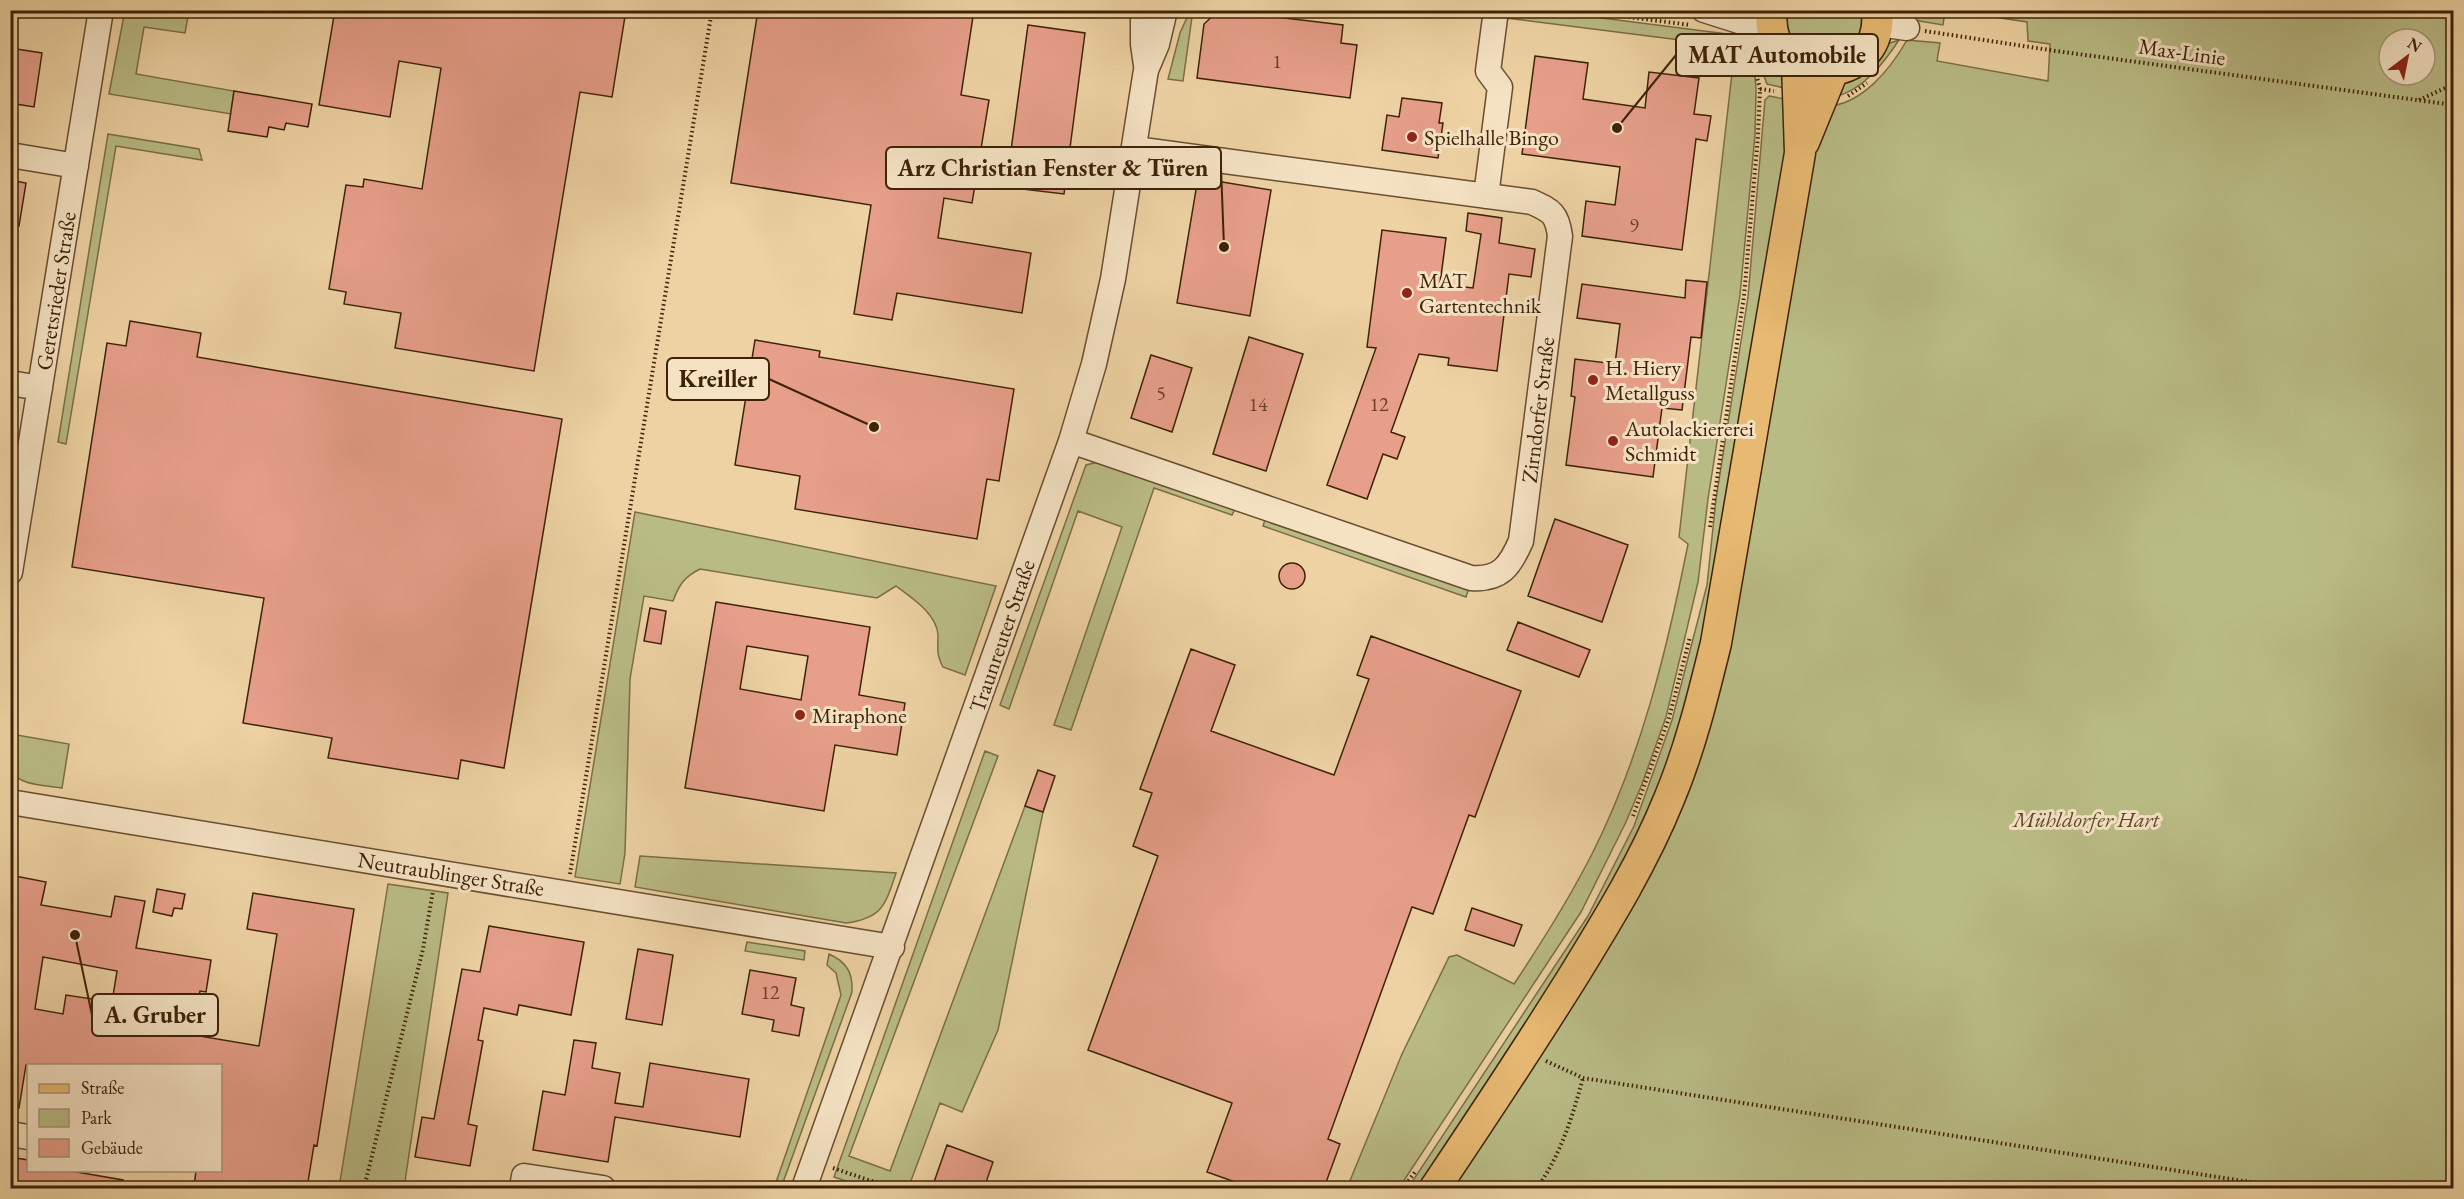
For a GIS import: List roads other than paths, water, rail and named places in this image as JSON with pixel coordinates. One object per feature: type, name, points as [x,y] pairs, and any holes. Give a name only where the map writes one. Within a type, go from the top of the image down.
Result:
[{"type":"main road","points":[[1773,24],[1783,52],[1797,64],[1814,71],[1833,71],[1852,64],[1867,52],[1876,34],[1877,17]]},
{"type":"main road","points":[[1426,1179],[1526,1053],[1604,927],[1646,849],[1669,800],[1701,705],[1716,643],[1733,550],[1800,153],[1797,64]]},
{"type":"main road","points":[[1800,153],[1833,71]]},
{"type":"street","name":"Geretsrieder Straße","points":[[10,572],[101,10]]},
{"type":"street","name":"Traunreuter Straße","points":[[804,1188],[1071,441],[1094,364],[1113,279],[1146,70],[1143,10]]},
{"type":"street","name":"Traunreuter Straße","points":[[1157,44],[1165,10]]},
{"type":"street","name":"Traunreuter Straße","points":[[1146,70],[1175,10]]},
{"type":"street","points":[[1486,196],[1500,87],[1488,71],[1496,10]]},
{"type":"street","points":[[1877,17],[1907,28]]},
{"type":"street","points":[[1703,19],[1773,24]]},
{"type":"street","name":"Zirndorfer Straße","points":[[1071,441],[1471,578],[1485,579],[1507,567],[1521,541],[1560,236],[1557,219],[1548,209],[1532,202],[1135,149]]},
{"type":"street","points":[[10,155],[76,166]]},
{"type":"street","points":[[10,383],[40,388]]},
{"type":"street","name":"Neutraublinger Straße","points":[[10,802],[892,947]]},
{"type":"street","points":[[10,1134],[27,1137]]},
{"type":"street","points":[[522,1188],[524,1176],[603,1188]]},
{"type":"place","name":"MAT Automobile","points":[[1617,128]]},
{"type":"place","name":"Spielhalle Bingo","points":[[1412,137]]},
{"type":"place","name":"Arz Christian Fenster & Türen","points":[[1224,247]]},
{"type":"place","name":"MAT Gartentechnik","points":[[1407,293]]},
{"type":"place","name":"H. Hiery Metallguss","points":[[1593,380]]},
{"type":"place","name":"Kreiller","points":[[874,427]]},
{"type":"place","name":"Autolackiererei Schmidt","points":[[1613,441]]},
{"type":"place","name":"Miraphone","points":[[800,715]]},
{"type":"place","name":"A. Gruber","points":[[75,935]]},
{"type":"park label","name":"Mühldorfer Hart","points":[[2086,819]]}]
